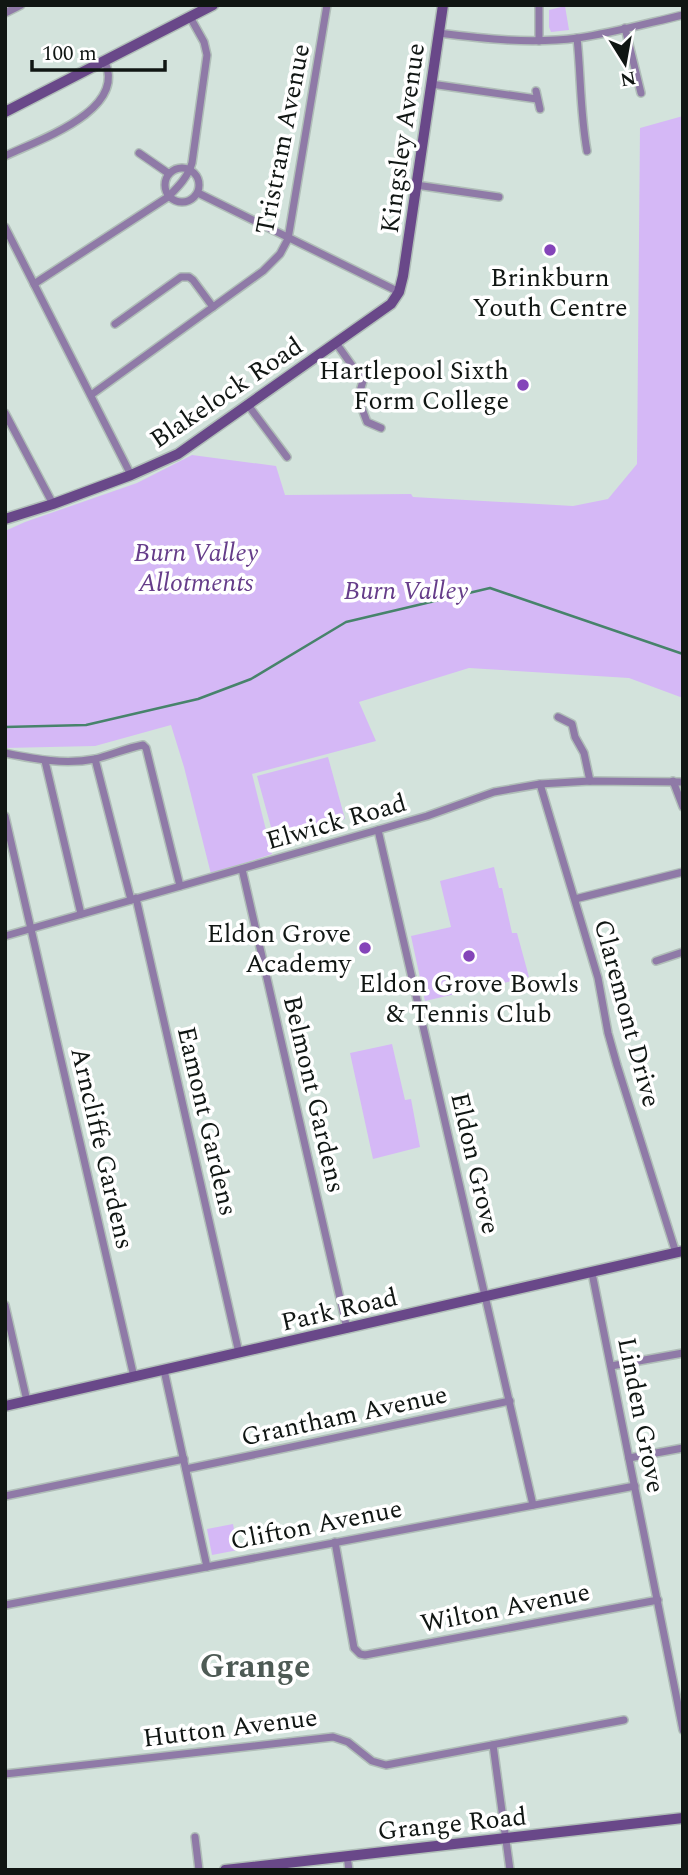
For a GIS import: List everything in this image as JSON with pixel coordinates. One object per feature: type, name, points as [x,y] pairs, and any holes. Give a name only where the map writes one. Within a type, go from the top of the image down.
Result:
[{"type":"street","points":[[5,13],[22,5]]},
{"type":"street","points":[[5,112],[214,5]]},
{"type":"street","name":"Tristram Avenue","points":[[91,395],[263,271],[280,254],[288,239],[327,5]]},
{"type":"street","name":"Kingsley Avenue","points":[[403,276],[443,5]]},
{"type":"street","points":[[539,5],[539,41]]},
{"type":"street","points":[[439,33],[482,39],[539,41],[577,38],[683,15]]},
{"type":"street","points":[[34,285],[168,197],[181,184],[190,169],[207,55],[204,43],[190,17]]},
{"type":"street","points":[[625,28],[641,93]]},
{"type":"street","points":[[577,38],[587,151]]},
{"type":"street","points":[[5,156],[76,122],[91,110],[105,93],[109,70],[105,62]]},
{"type":"street","points":[[431,84],[536,95],[540,109]]},
{"type":"street","points":[[139,153],[168,173]]},
{"type":"street","points":[[180,167],[190,169],[199,180],[198,193],[186,202],[168,197],[164,188],[168,173],[180,167]]},
{"type":"street","points":[[416,185],[499,197]]},
{"type":"street","points":[[198,193],[398,292]]},
{"type":"street","points":[[5,228],[131,475]]},
{"type":"street","name":"Blakelock Road","points":[[5,519],[131,475],[178,454],[391,304],[403,276]]},
{"type":"street","points":[[116,324],[181,277],[193,280],[213,307]]},
{"type":"street","points":[[336,343],[363,381],[358,398],[367,422],[381,428]]},
{"type":"street","points":[[248,405],[287,457]]},
{"type":"street","points":[[5,413],[53,504]]},
{"type":"street","points":[[558,717],[572,724]]},
{"type":"street","points":[[572,724],[580,720]]},
{"type":"street","points":[[572,724],[575,737],[584,753],[590,781]]},
{"type":"street","points":[[5,753],[45,761],[73,761],[95,759],[143,745],[146,748],[180,886]]},
{"type":"street","name":"Eamont Gardens","points":[[95,759],[134,899],[239,1353]]},
{"type":"street","points":[[45,761],[81,914]]},
{"type":"street","name":"Elwick Road","points":[[5,936],[427,816],[494,792],[540,784],[590,781],[683,782]]},
{"type":"street","points":[[673,781],[683,807]]},
{"type":"street","name":"Claremont Drive","points":[[540,784],[598,978],[608,1034],[617,1065],[679,1252]]},
{"type":"street","name":"Arncliffe Gardens","points":[[5,816],[134,1377]]},
{"type":"street","name":"Eldon Grove","points":[[378,830],[533,1505]]},
{"type":"street","name":"Belmont Gardens","points":[[242,869],[347,1329]]},
{"type":"street","points":[[575,899],[683,873]]},
{"type":"street","points":[[656,961],[683,951]]},
{"type":"street","name":"Park Road","points":[[5,1406],[679,1252]]},
{"type":"street","name":"Linden Grove","points":[[592,1273],[683,1730]]},
{"type":"street","points":[[5,1306],[27,1401]]},
{"type":"street","points":[[611,1366],[683,1353]]},
{"type":"street","points":[[164,1370],[207,1567]]},
{"type":"street","name":"Grantham Avenue","points":[[186,1469],[510,1401]]},
{"type":"street","points":[[629,1458],[683,1448]]},
{"type":"street","points":[[5,1496],[184,1459]]},
{"type":"street","name":"Clifton Avenue","points":[[5,1605],[635,1486]]},
{"type":"street","name":"Wilton Avenue","points":[[335,1542],[355,1648],[365,1655],[658,1600]]},
{"type":"street","name":"Hutton Avenue","points":[[5,1774],[333,1737],[348,1742],[372,1761],[386,1765],[624,1720]]},
{"type":"street","points":[[493,1745],[510,1870]]},
{"type":"street","name":"Grange Road","points":[[225,1870],[683,1818]]},
{"type":"street","points":[[195,1837],[199,1870]]},
{"type":"street","points":[[347,1856],[349,1870]]},
{"type":"green space","points":[[565,6],[569,30],[551,32],[549,10]]},
{"type":"green space","points":[[683,116],[683,698],[629,678],[469,668],[359,702],[376,741],[252,774],[272,854],[211,874],[171,725],[95,746],[5,748],[5,531],[25,522],[137,483],[192,455],[276,466],[285,495],[411,494],[413,497],[573,506],[608,499],[637,464],[640,128]]},
{"type":"green space","points":[[328,757],[345,819],[274,838],[257,776]]},
{"type":"green space","name":"Eldon Grove Bowls & Tennis Club","points":[[494,867],[499,888],[502,888],[512,933],[517,933],[529,977],[425,1001],[411,936],[451,927],[440,881]]},
{"type":"green space","points":[[392,1044],[405,1100],[411,1099],[420,1147],[373,1159],[350,1053]]},
{"type":"green space","points":[[233,1524],[238,1550],[212,1555],[207,1529]]},
{"type":"waterway","points":[[5,727],[86,725],[198,699],[251,679],[346,622],[490,588],[683,654]]},
{"type":"place","name":"Brinkburn Youth Centre","points":[[550,250]]},
{"type":"place","name":"Hartlepool Sixth Form College","points":[[523,385]]},
{"type":"place","name":"Eldon Grove Academy","points":[[365,948]]},
{"type":"place","name":"Eldon Grove Bowls & Tennis Club","points":[[469,956]]},
{"type":"district","name":"Grange","points":[[255,1665]]},
{"type":"park label","name":"Burn Valley Allotments","points":[[196,567]]},
{"type":"park label","name":"Burn Valley","points":[[406,590]]}]
